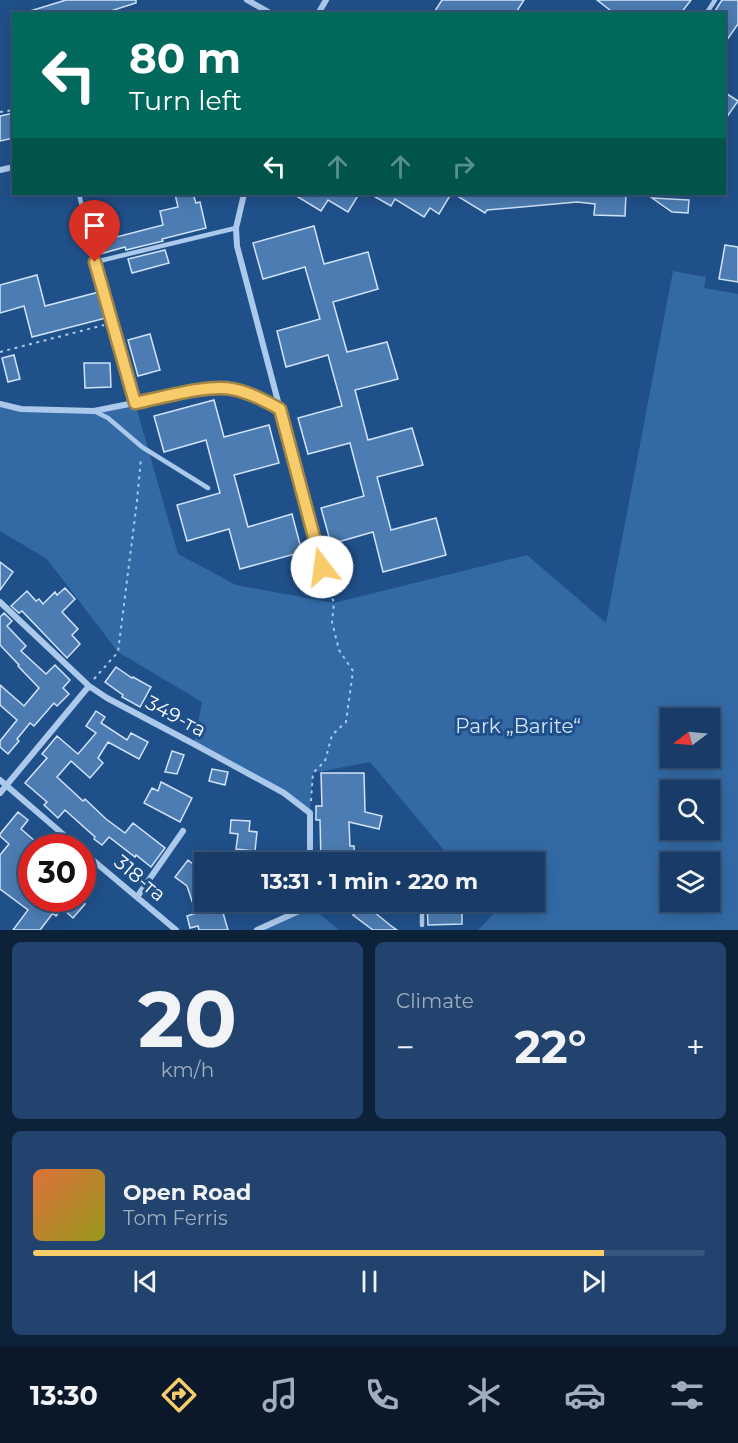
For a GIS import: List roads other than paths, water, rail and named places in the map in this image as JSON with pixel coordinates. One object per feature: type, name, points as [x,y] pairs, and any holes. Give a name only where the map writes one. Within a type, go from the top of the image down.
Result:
[{"type":"street","points":[[247,0],[268,12]]},
{"type":"street","points":[[244,195],[236,228],[237,246],[322,567]]},
{"type":"street","points":[[0,404],[21,410],[94,411],[204,389],[232,389],[280,409]]},
{"type":"street","name":"349-та","points":[[0,602],[88,686],[284,793],[310,813],[310,852]]},
{"type":"street","points":[[0,794],[88,686]]},
{"type":"street","points":[[0,780],[63,834]]},
{"type":"street","points":[[136,897],[183,831]]},
{"type":"street","name":"318-та","points":[[96,862],[176,930]]},
{"type":"street","points":[[256,930],[293,912]]},
{"type":"lane","points":[[79,195],[95,262],[135,403]]},
{"type":"lane","points":[[95,262],[236,228]]},
{"type":"lane","points":[[94,411],[108,418],[142,447],[208,488]]},
{"type":"lane","points":[[422,912],[422,925]]},
{"type":"park label","name":"Park „Barite“","points":[[518,726]]}]
